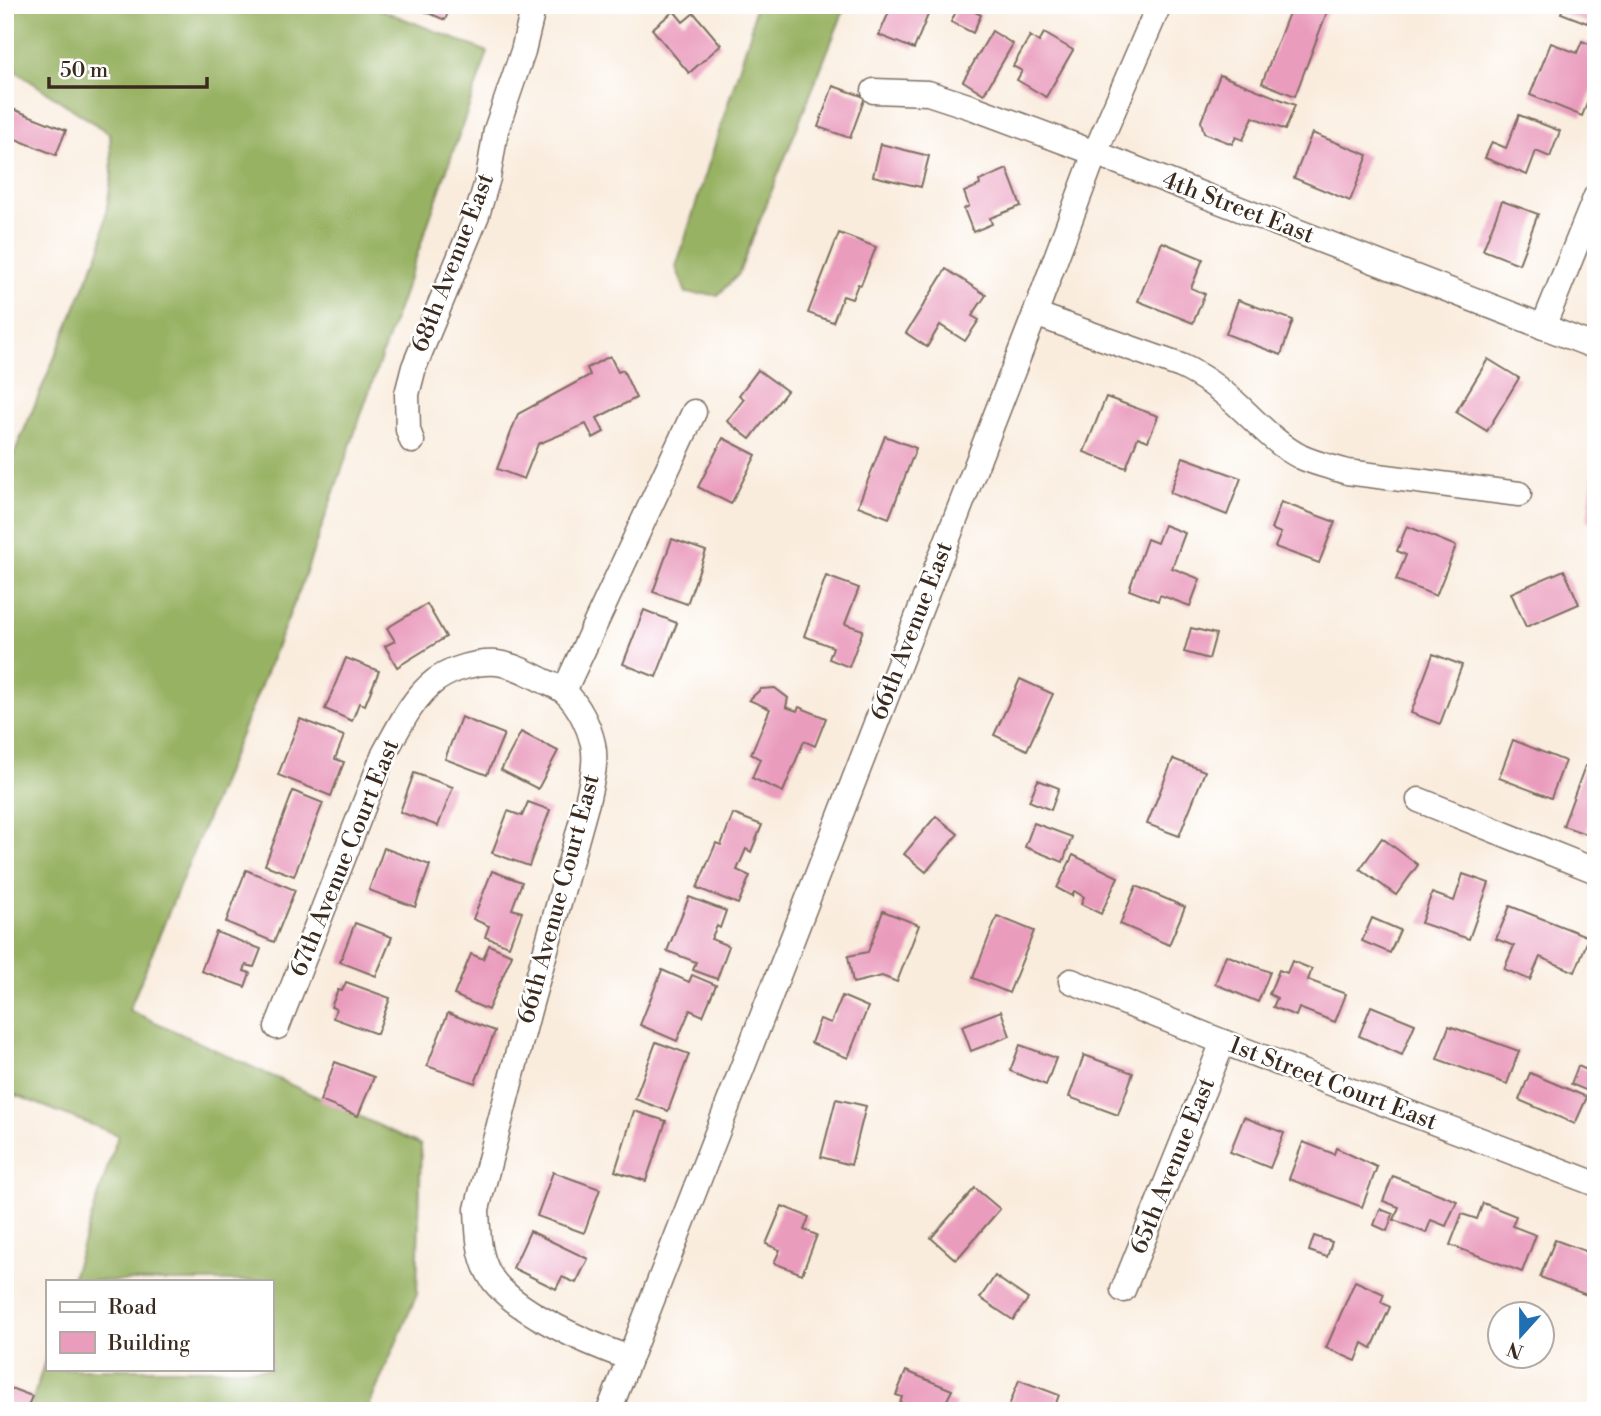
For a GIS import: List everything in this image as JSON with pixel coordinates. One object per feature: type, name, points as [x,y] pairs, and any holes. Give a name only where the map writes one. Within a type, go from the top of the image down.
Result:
[{"type":"street","name":"68th Avenue East","points":[[412,441],[408,430],[407,394],[414,367],[477,215],[488,178],[496,130],[523,51],[534,5]]},
{"type":"street","name":"66th Avenue East","points":[[609,1411],[1095,153],[1159,5]]},
{"type":"street","name":"4th Street East","points":[[874,91],[928,93],[974,108],[1596,347]]},
{"type":"street","points":[[1543,327],[1596,196]]},
{"type":"street","points":[[1035,314],[1198,374],[1274,438],[1300,456],[1322,465],[1347,472],[1518,494]]},
{"type":"street","points":[[564,691],[694,412]]},
{"type":"street","name":"67th Avenue Court East","points":[[277,1027],[384,754],[402,720],[422,695],[436,680],[457,670],[496,663],[515,668],[564,691]]},
{"type":"street","name":"66th Avenue Court East","points":[[564,691],[586,722],[593,744],[595,767],[477,1209],[478,1234],[488,1273],[514,1300],[550,1324],[598,1347],[629,1358]]},
{"type":"street","points":[[1419,800],[1596,871]]},
{"type":"street","name":"1st Street Court East","points":[[1070,981],[1596,1184]]},
{"type":"street","name":"65th Avenue East","points":[[1123,1290],[1223,1042]]},
{"type":"green space","points":[[5,5],[369,5],[488,52],[300,589],[129,1010],[421,1145],[417,1294],[367,1411],[29,1411],[46,1358],[46,1370],[273,1370],[273,1280],[71,1280],[118,1135],[5,1091],[5,463],[10,464],[101,247],[112,174],[110,134],[17,72],[5,40]]},
{"type":"green space","points":[[755,5],[846,5],[738,275],[718,295],[686,293],[676,267],[751,31]]},
{"type":"building","points":[[410,5],[451,5],[445,20]]},
{"type":"building","points":[[892,5],[932,5],[914,49],[879,35]]},
{"type":"building","points":[[959,5],[981,15],[973,33],[951,22]]},
{"type":"building","points":[[1292,5],[1308,5],[1327,12],[1295,96],[1262,83]]},
{"type":"building","points":[[1564,5],[1596,5],[1596,11],[1593,10],[1587,23],[1561,13]]},
{"type":"building","points":[[674,11],[683,22],[694,13],[721,45],[689,73],[652,29]]},
{"type":"building","points":[[992,31],[1013,44],[984,94],[963,81]]},
{"type":"building","points":[[1044,33],[1073,50],[1046,97],[1017,80],[1022,71],[1013,66],[1030,36],[1039,42]]},
{"type":"building","points":[[1582,41],[1596,47],[1596,81],[1582,116],[1530,95],[1551,43],[1577,53]]},
{"type":"building","points":[[1220,75],[1295,105],[1285,130],[1253,117],[1243,140],[1236,137],[1232,144],[1204,133],[1201,121]]},
{"type":"building","points":[[833,86],[865,97],[850,138],[818,127]]},
{"type":"building","points":[[5,106],[66,130],[56,155],[5,135]]},
{"type":"building","points":[[1519,115],[1560,131],[1550,157],[1536,151],[1527,175],[1485,158],[1492,142],[1506,148]]},
{"type":"building","points":[[1312,133],[1368,155],[1350,201],[1294,178]]},
{"type":"building","points":[[881,144],[929,156],[921,187],[873,176]]},
{"type":"building","points":[[1007,169],[1021,206],[990,218],[992,224],[973,232],[964,209],[969,206],[964,192],[980,185],[979,181]]},
{"type":"building","points":[[1502,201],[1538,214],[1519,264],[1483,250]]},
{"type":"building","points":[[839,233],[876,247],[861,285],[858,284],[852,299],[843,296],[833,322],[808,313]]},
{"type":"building","points":[[1162,242],[1203,259],[1191,288],[1205,294],[1193,323],[1138,301]]},
{"type":"building","points":[[946,269],[986,295],[972,316],[979,320],[965,341],[940,325],[927,347],[906,333]]},
{"type":"building","points":[[1238,300],[1293,320],[1281,355],[1226,334]]},
{"type":"building","points":[[610,356],[618,372],[623,370],[636,398],[597,418],[604,432],[593,438],[586,424],[538,444],[524,479],[497,469],[518,414],[590,375],[587,368]]},
{"type":"building","points":[[1488,359],[1519,378],[1487,431],[1456,412]]},
{"type":"building","points":[[758,370],[787,391],[750,439],[727,421],[744,399],[739,395]]},
{"type":"building","points":[[1106,397],[1158,416],[1148,441],[1138,437],[1126,468],[1084,452]]},
{"type":"building","points":[[885,436],[916,448],[889,518],[858,506]]},
{"type":"building","points":[[723,438],[756,455],[731,504],[698,487]]},
{"type":"building","points":[[1183,457],[1241,478],[1227,515],[1170,493]]},
{"type":"building","points":[[1596,464],[1596,522],[1587,521]]},
{"type":"building","points":[[1281,502],[1335,522],[1319,563],[1275,547],[1281,533],[1271,529]]},
{"type":"building","points":[[1164,525],[1185,533],[1172,568],[1200,579],[1190,606],[1160,595],[1158,601],[1129,590],[1147,539],[1157,543]]},
{"type":"building","points":[[1407,526],[1456,546],[1436,596],[1396,580],[1406,555],[1397,551]]},
{"type":"building","points":[[672,539],[706,551],[687,604],[653,592]]},
{"type":"building","points":[[1564,570],[1579,604],[1526,627],[1511,593]]},
{"type":"building","points":[[826,576],[859,588],[845,624],[863,630],[849,667],[829,659],[833,647],[804,636]]},
{"type":"building","points":[[427,604],[446,637],[397,667],[385,646],[395,641],[387,628]]},
{"type":"building","points":[[644,610],[677,623],[656,677],[623,664]]},
{"type":"building","points":[[1191,628],[1216,634],[1209,659],[1184,652]]},
{"type":"building","points":[[1433,654],[1462,665],[1440,724],[1411,713]]},
{"type":"building","points":[[346,658],[379,671],[365,705],[359,703],[352,721],[325,709]]},
{"type":"building","points":[[1020,679],[1053,694],[1027,750],[994,735]]},
{"type":"building","points":[[775,688],[788,698],[786,707],[797,711],[799,707],[826,718],[815,746],[804,741],[783,792],[752,778],[760,759],[751,754],[770,709],[749,700],[761,689]]},
{"type":"building","points":[[461,717],[504,734],[487,775],[445,759]]},
{"type":"building","points":[[300,719],[344,736],[335,759],[344,762],[331,796],[278,775]]},
{"type":"building","points":[[521,732],[558,751],[538,789],[501,770]]},
{"type":"building","points":[[1513,740],[1565,761],[1551,798],[1499,778]]},
{"type":"building","points":[[1173,759],[1205,771],[1179,836],[1147,824]]},
{"type":"building","points":[[1585,766],[1596,770],[1596,812],[1586,834],[1563,826]]},
{"type":"building","points":[[414,773],[453,787],[438,826],[400,812]]},
{"type":"building","points":[[1038,780],[1059,788],[1051,810],[1029,801]]},
{"type":"building","points":[[293,791],[323,803],[294,876],[265,865]]},
{"type":"building","points":[[528,802],[550,810],[529,866],[492,853],[508,811],[522,816]]},
{"type":"building","points":[[733,814],[762,825],[751,852],[746,849],[737,870],[750,876],[738,904],[697,888],[716,843],[721,845]]},
{"type":"building","points":[[936,816],[958,834],[926,872],[904,854]]},
{"type":"building","points":[[1034,823],[1072,837],[1063,862],[1025,847]]},
{"type":"building","points":[[1382,838],[1418,865],[1396,895],[1360,869]]},
{"type":"building","points":[[384,848],[430,865],[415,907],[369,890]]},
{"type":"building","points":[[1073,855],[1118,877],[1101,914],[1081,904],[1084,897],[1074,891],[1072,896],[1057,888]]},
{"type":"building","points":[[246,870],[295,890],[274,942],[226,922]]},
{"type":"building","points":[[492,871],[522,882],[512,909],[522,912],[509,946],[485,937],[489,926],[473,919]]},
{"type":"building","points":[[1463,874],[1489,883],[1469,939],[1421,923],[1432,893],[1454,901]]},
{"type":"building","points":[[1136,886],[1185,907],[1169,945],[1120,924]]},
{"type":"building","points":[[689,897],[726,911],[720,928],[717,926],[711,939],[729,946],[717,979],[693,970],[696,962],[667,951]]},
{"type":"building","points":[[1510,906],[1589,937],[1575,972],[1540,957],[1530,980],[1504,969],[1514,946],[1496,939]]},
{"type":"building","points":[[883,911],[919,925],[897,982],[882,976],[853,983],[848,956],[868,952]]},
{"type":"building","points":[[997,916],[1034,931],[1009,993],[973,978]]},
{"type":"building","points":[[1372,918],[1400,930],[1390,953],[1362,941]]},
{"type":"building","points":[[355,923],[392,937],[376,976],[340,962]]},
{"type":"building","points":[[216,932],[261,949],[254,967],[246,965],[244,971],[250,973],[245,987],[201,971]]},
{"type":"building","points":[[489,945],[512,955],[488,1010],[454,995],[471,954],[483,959]]},
{"type":"building","points":[[1226,955],[1270,972],[1258,1002],[1215,984]]},
{"type":"building","points":[[1292,961],[1312,969],[1308,980],[1346,994],[1335,1022],[1299,1008],[1296,1016],[1273,1007],[1277,998],[1269,994],[1279,970],[1287,973]]},
{"type":"building","points":[[662,970],[689,982],[692,975],[716,985],[703,1016],[690,1010],[677,1041],[640,1025]]},
{"type":"building","points":[[346,982],[390,998],[377,1034],[333,1018],[336,1009],[331,1007],[338,990],[342,991]]},
{"type":"building","points":[[842,996],[868,1007],[848,1058],[811,1043],[820,1019],[831,1023]]},
{"type":"building","points":[[1371,1006],[1415,1024],[1402,1055],[1359,1036]]},
{"type":"building","points":[[1001,1011],[1010,1036],[971,1051],[962,1026]]},
{"type":"building","points":[[448,1013],[495,1031],[475,1083],[427,1066]]},
{"type":"building","points":[[1449,1026],[1519,1051],[1507,1084],[1437,1059]]},
{"type":"building","points":[[656,1042],[689,1054],[668,1111],[635,1099]]},
{"type":"building","points":[[1020,1045],[1056,1058],[1046,1085],[1010,1071]]},
{"type":"building","points":[[1084,1055],[1133,1073],[1118,1115],[1069,1097]]},
{"type":"building","points":[[335,1062],[374,1077],[358,1116],[320,1101]]},
{"type":"building","points":[[1578,1066],[1596,1074],[1590,1092],[1571,1084]]},
{"type":"building","points":[[1530,1073],[1587,1097],[1575,1124],[1519,1100]]},
{"type":"building","points":[[836,1099],[866,1106],[851,1165],[821,1157]]},
{"type":"building","points":[[634,1111],[666,1121],[646,1181],[615,1171]]},
{"type":"building","points":[[1244,1117],[1284,1133],[1270,1168],[1230,1152]]},
{"type":"building","points":[[1303,1142],[1334,1154],[1336,1148],[1377,1167],[1362,1207],[1289,1179]]},
{"type":"building","points":[[553,1172],[600,1189],[584,1233],[537,1216]]},
{"type":"building","points":[[1393,1176],[1457,1201],[1446,1226],[1431,1220],[1426,1233],[1394,1220],[1399,1207],[1383,1201]]},
{"type":"building","points":[[975,1188],[1000,1209],[956,1260],[931,1238]]},
{"type":"building","points":[[1483,1203],[1516,1216],[1512,1226],[1536,1235],[1522,1272],[1450,1245],[1462,1214],[1477,1219]]},
{"type":"building","points":[[782,1206],[809,1217],[804,1230],[817,1235],[802,1274],[774,1263],[780,1250],[766,1244]]},
{"type":"building","points":[[1380,1209],[1393,1214],[1387,1231],[1374,1225]]},
{"type":"building","points":[[530,1231],[588,1259],[576,1283],[562,1277],[556,1289],[513,1268]]},
{"type":"building","points":[[1314,1236],[1332,1242],[1327,1257],[1309,1251]]},
{"type":"building","points":[[1555,1240],[1596,1255],[1596,1288],[1592,1297],[1540,1277]]},
{"type":"building","points":[[995,1276],[1028,1299],[1013,1320],[980,1298]]},
{"type":"building","points":[[1355,1281],[1384,1294],[1381,1302],[1390,1307],[1372,1348],[1363,1343],[1356,1361],[1326,1348]]},
{"type":"building","points":[[906,1371],[952,1390],[947,1400],[956,1404],[953,1411],[897,1411],[902,1397],[896,1395]]},
{"type":"building","points":[[1019,1380],[1059,1395],[1053,1411],[1007,1411]]},
{"type":"building","points":[[5,1386],[32,1396],[26,1411],[5,1411]]}]
